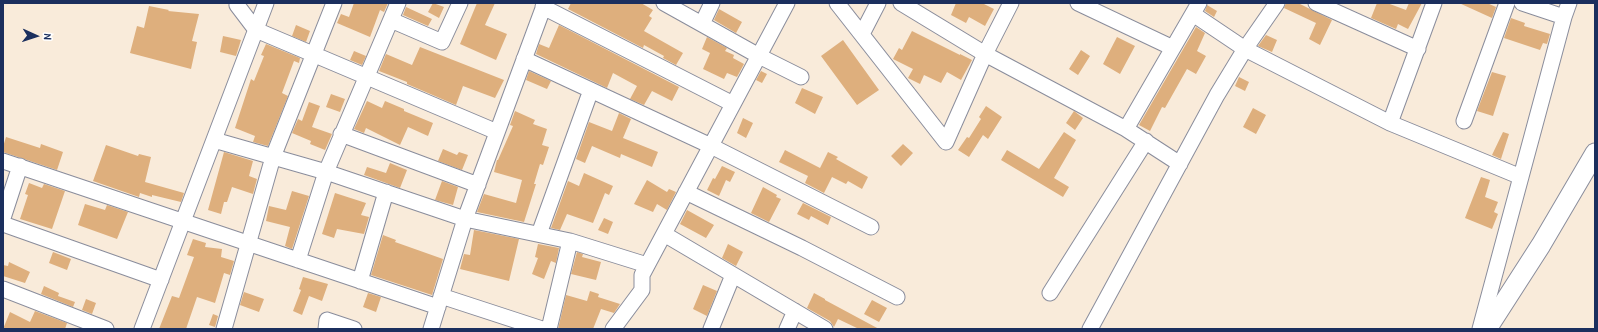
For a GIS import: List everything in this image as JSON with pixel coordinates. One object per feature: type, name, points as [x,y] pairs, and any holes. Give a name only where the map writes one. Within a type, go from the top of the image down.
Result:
[{"type":"street","points":[[238,3],[237,5],[256,30],[497,132]]},
{"type":"street","points":[[142,329],[266,3]]},
{"type":"street","points":[[224,329],[273,157],[334,3]]},
{"type":"street","points":[[298,260],[326,172],[398,3]]},
{"type":"street","points":[[391,20],[442,42],[460,3]]},
{"type":"street","points":[[664,3],[759,56],[801,77]]},
{"type":"street","points":[[702,24],[712,3]]},
{"type":"street","points":[[613,329],[642,290],[642,275],[787,3]]},
{"type":"street","points":[[837,3],[946,142],[985,54],[1011,3]]},
{"type":"street","points":[[862,34],[878,3]]},
{"type":"street","points":[[901,3],[985,54],[1126,129],[1180,164]]},
{"type":"street","points":[[1090,329],[1217,95],[1245,49],[1277,3]]},
{"type":"street","points":[[1316,3],[1418,49]]},
{"type":"street","points":[[1390,123],[1434,3]]},
{"type":"street","points":[[1464,121],[1507,3]]},
{"type":"street","points":[[1522,3],[1564,17]]},
{"type":"street","points":[[1480,329],[1569,3]]},
{"type":"street","points":[[431,329],[465,219],[544,5],[733,104]]},
{"type":"street","points":[[1088,5],[1173,48]]},
{"type":"street","points":[[1126,129],[1196,9],[1245,49],[1390,123],[1521,177]]},
{"type":"street","points":[[524,59],[711,146],[871,227]]},
{"type":"street","points":[[539,234],[591,90]]},
{"type":"street","points":[[341,134],[478,185]]},
{"type":"street","points":[[214,140],[326,172],[465,219],[570,240],[647,266]]},
{"type":"street","points":[[1050,293],[1146,141]]},
{"type":"street","points":[[1487,329],[1541,245],[1595,154]]},
{"type":"street","points":[[3,161],[360,281],[542,329]]},
{"type":"street","points":[[3,218],[20,166]]},
{"type":"street","points":[[360,281],[386,192]]},
{"type":"street","points":[[686,192],[802,248],[896,297]]},
{"type":"street","points":[[3,224],[161,280]]},
{"type":"street","points":[[664,234],[825,329]]},
{"type":"street","points":[[549,329],[570,240]]},
{"type":"street","points":[[711,329],[733,275]]},
{"type":"street","points":[[3,289],[75,323],[106,329]]},
{"type":"street","points":[[787,329],[795,311]]},
{"type":"street","points":[[326,329],[327,320],[354,329]]},
{"type":"building","points":[[354,3],[388,3],[384,12],[380,10],[370,37],[337,23],[341,14],[349,17]]},
{"type":"building","points":[[433,3],[444,7],[439,18],[428,12]]},
{"type":"building","points":[[477,3],[495,3],[485,25],[507,34],[496,60],[460,44]]},
{"type":"building","points":[[571,3],[641,3],[653,10],[649,16],[652,18],[644,31],[683,53],[676,65],[663,58],[664,56],[644,45],[643,48],[568,9]]},
{"type":"building","points":[[956,3],[982,3],[994,9],[985,26],[969,17],[966,23],[951,15]]},
{"type":"building","points":[[1286,3],[1298,3],[1332,20],[1320,45],[1309,39],[1316,23],[1284,8]]},
{"type":"building","points":[[1377,3],[1387,3],[1406,10],[1409,3],[1422,3],[1408,29],[1398,24],[1396,29],[1371,18]]},
{"type":"building","points":[[1459,3],[1487,3],[1496,7],[1492,18]]},
{"type":"building","points":[[1207,5],[1217,11],[1214,17],[1205,11]]},
{"type":"building","points":[[149,6],[169,10],[168,11],[199,14],[192,41],[197,42],[191,69],[130,53],[137,26],[144,28]]},
{"type":"building","points":[[406,7],[432,19],[428,26],[403,15]]},
{"type":"building","points":[[719,9],[742,22],[736,33],[714,20]]},
{"type":"building","points":[[1511,18],[1525,23],[1524,26],[1550,34],[1547,44],[1543,43],[1540,50],[1504,38]]},
{"type":"building","points":[[296,25],[310,31],[306,42],[292,36]]},
{"type":"building","points":[[559,25],[679,87],[672,101],[652,91],[644,105],[630,99],[637,86],[613,73],[607,88],[536,54],[539,44],[549,48]]},
{"type":"building","points":[[1196,27],[1205,33],[1197,51],[1206,56],[1196,74],[1187,69],[1165,108],[1162,107],[1150,131],[1139,125]]},
{"type":"building","points":[[912,31],[972,60],[961,80],[947,72],[941,83],[924,75],[920,84],[908,78],[913,69],[893,59],[899,48],[902,50]]},
{"type":"building","points":[[1266,35],[1277,40],[1272,52],[1258,46]]},
{"type":"building","points":[[223,36],[241,40],[236,56],[220,52]]},
{"type":"building","points":[[707,37],[727,48],[725,51],[734,55],[733,58],[744,64],[737,77],[727,73],[724,79],[703,69],[710,53],[702,49]]},
{"type":"building","points":[[1117,37],[1135,46],[1120,74],[1103,64]]},
{"type":"building","points":[[843,40],[879,90],[857,105],[821,56]]},
{"type":"building","points":[[266,44],[300,58],[299,63],[294,61],[282,93],[288,96],[268,146],[253,142],[255,136],[235,128],[251,79],[254,81],[264,56],[261,55]]},
{"type":"building","points":[[420,47],[504,80],[495,98],[463,86],[456,105],[407,84],[407,82],[379,71],[386,54],[412,65]]},
{"type":"building","points":[[1081,50],[1090,56],[1078,75],[1069,69]]},
{"type":"building","points":[[354,51],[366,56],[362,65],[350,60]]},
{"type":"building","points":[[529,71],[551,81],[547,89],[526,80]]},
{"type":"building","points":[[761,71],[767,74],[762,83],[756,80]]},
{"type":"building","points":[[1492,72],[1506,76],[1493,116],[1477,111]]},
{"type":"building","points":[[1239,77],[1249,82],[1245,91],[1235,86]]},
{"type":"building","points":[[802,88],[823,97],[815,114],[795,103]]},
{"type":"building","points":[[331,94],[345,99],[340,112],[326,107]]},
{"type":"building","points":[[367,101],[382,108],[385,101],[433,123],[428,136],[408,127],[400,145],[366,128],[364,133],[354,129]]},
{"type":"building","points":[[309,102],[320,106],[312,127],[332,134],[325,150],[310,144],[311,141],[292,133],[298,119],[302,121]]},
{"type":"building","points":[[986,106],[1002,117],[988,139],[983,135],[969,157],[958,150],[967,137],[969,138],[981,119],[979,117]]},
{"type":"building","points":[[1253,108],[1266,115],[1256,134],[1243,127]]},
{"type":"building","points":[[515,111],[535,120],[533,124],[547,129],[542,145],[549,147],[543,165],[540,164],[534,184],[536,184],[524,222],[477,212],[484,194],[516,203],[522,180],[494,172],[497,160],[513,126],[510,125]]},
{"type":"building","points":[[1074,111],[1083,118],[1075,130],[1066,123]]},
{"type":"building","points":[[619,113],[631,119],[623,138],[658,152],[652,167],[621,154],[620,158],[592,146],[585,163],[576,159],[589,122],[612,131]]},
{"type":"building","points":[[743,118],[753,123],[746,138],[737,133]]},
{"type":"building","points":[[1064,132],[1076,140],[1054,178],[1069,187],[1063,197],[1001,160],[1007,150],[1039,169]]},
{"type":"building","points":[[1503,132],[1509,134],[1501,159],[1492,155]]},
{"type":"building","points":[[6,137],[40,148],[41,144],[63,152],[57,170],[3,152]]},
{"type":"building","points":[[903,144],[913,153],[901,166],[891,156]]},
{"type":"building","points":[[106,145],[138,156],[139,154],[151,157],[145,182],[184,193],[181,202],[152,195],[152,197],[140,193],[139,197],[93,181]]},
{"type":"building","points":[[443,149],[457,155],[459,152],[468,155],[462,170],[438,161]]},
{"type":"building","points":[[785,150],[820,168],[828,152],[838,157],[836,159],[868,177],[862,189],[848,181],[846,184],[832,177],[824,193],[805,183],[808,176],[779,162]]},
{"type":"building","points":[[224,152],[253,161],[249,176],[257,179],[253,194],[232,187],[227,202],[224,202],[221,214],[208,210]]},
{"type":"building","points":[[390,163],[407,170],[400,188],[364,175],[367,167],[386,173]]},
{"type":"building","points":[[722,166],[735,172],[730,182],[726,180],[719,196],[707,190],[713,178],[715,179]]},
{"type":"building","points":[[584,173],[613,186],[609,195],[605,193],[593,223],[567,214],[560,230],[551,228],[568,181],[579,186]]},
{"type":"building","points":[[1481,177],[1490,180],[1485,197],[1498,202],[1494,212],[1498,214],[1492,229],[1465,218]]},
{"type":"building","points":[[647,180],[667,192],[669,189],[676,192],[667,210],[657,204],[653,212],[634,204]]},
{"type":"building","points":[[442,181],[458,187],[453,205],[435,200]]},
{"type":"building","points":[[29,183],[42,188],[44,184],[65,191],[52,229],[20,219],[28,195],[25,194]]},
{"type":"building","points":[[763,187],[781,199],[769,222],[751,213]]},
{"type":"building","points":[[292,191],[309,196],[292,249],[285,246],[290,227],[266,221],[269,206],[286,210]]},
{"type":"building","points":[[335,193],[366,203],[361,215],[369,217],[364,234],[337,229],[334,238],[322,234]]},
{"type":"building","points":[[803,203],[831,217],[828,225],[811,216],[809,220],[797,214]]},
{"type":"building","points":[[85,204],[105,210],[107,205],[128,212],[117,239],[78,225]]},
{"type":"building","points":[[687,210],[714,225],[706,238],[680,224]]},
{"type":"building","points":[[604,218],[613,222],[608,234],[598,230]]},
{"type":"building","points":[[474,230],[519,239],[509,281],[460,269],[464,254],[470,255]]},
{"type":"building","points":[[383,235],[396,240],[395,242],[443,259],[432,295],[371,275]]},
{"type":"building","points":[[193,239],[206,243],[205,247],[222,249],[221,257],[234,261],[230,275],[224,273],[215,303],[197,297],[186,329],[159,329],[172,296],[179,298],[194,257],[187,255]]},
{"type":"building","points":[[538,244],[559,248],[556,263],[551,261],[544,279],[532,274],[538,258],[535,257]]},
{"type":"building","points":[[728,244],[743,252],[736,266],[722,258]]},
{"type":"building","points":[[53,252],[71,259],[67,270],[49,263]]},
{"type":"building","points":[[577,252],[583,254],[582,257],[601,262],[596,280],[571,274]]},
{"type":"building","points":[[9,262],[30,272],[25,283],[3,276],[3,265],[8,266]]},
{"type":"building","points":[[303,277],[328,284],[322,301],[309,296],[302,315],[293,311],[301,290],[299,289]]},
{"type":"building","points":[[703,285],[717,291],[707,316],[693,309]]},
{"type":"building","points":[[44,286],[59,293],[58,296],[75,302],[73,307],[41,294]]},
{"type":"building","points":[[590,291],[599,294],[598,297],[620,304],[614,313],[601,309],[593,329],[558,329],[566,295],[587,301]]},
{"type":"building","points":[[244,292],[264,299],[259,312],[240,305]]},
{"type":"building","points":[[368,293],[381,297],[376,312],[363,307]]},
{"type":"building","points":[[814,293],[879,329],[859,329],[838,319],[834,327],[830,321],[807,308]]},
{"type":"building","points":[[86,299],[96,303],[92,314],[82,310]]},
{"type":"building","points":[[872,300],[887,308],[879,322],[864,314]]},
{"type":"building","points":[[35,311],[67,323],[65,329],[3,329],[10,312],[30,322]]},
{"type":"building","points":[[213,314],[218,316],[215,327],[209,325]]}]
